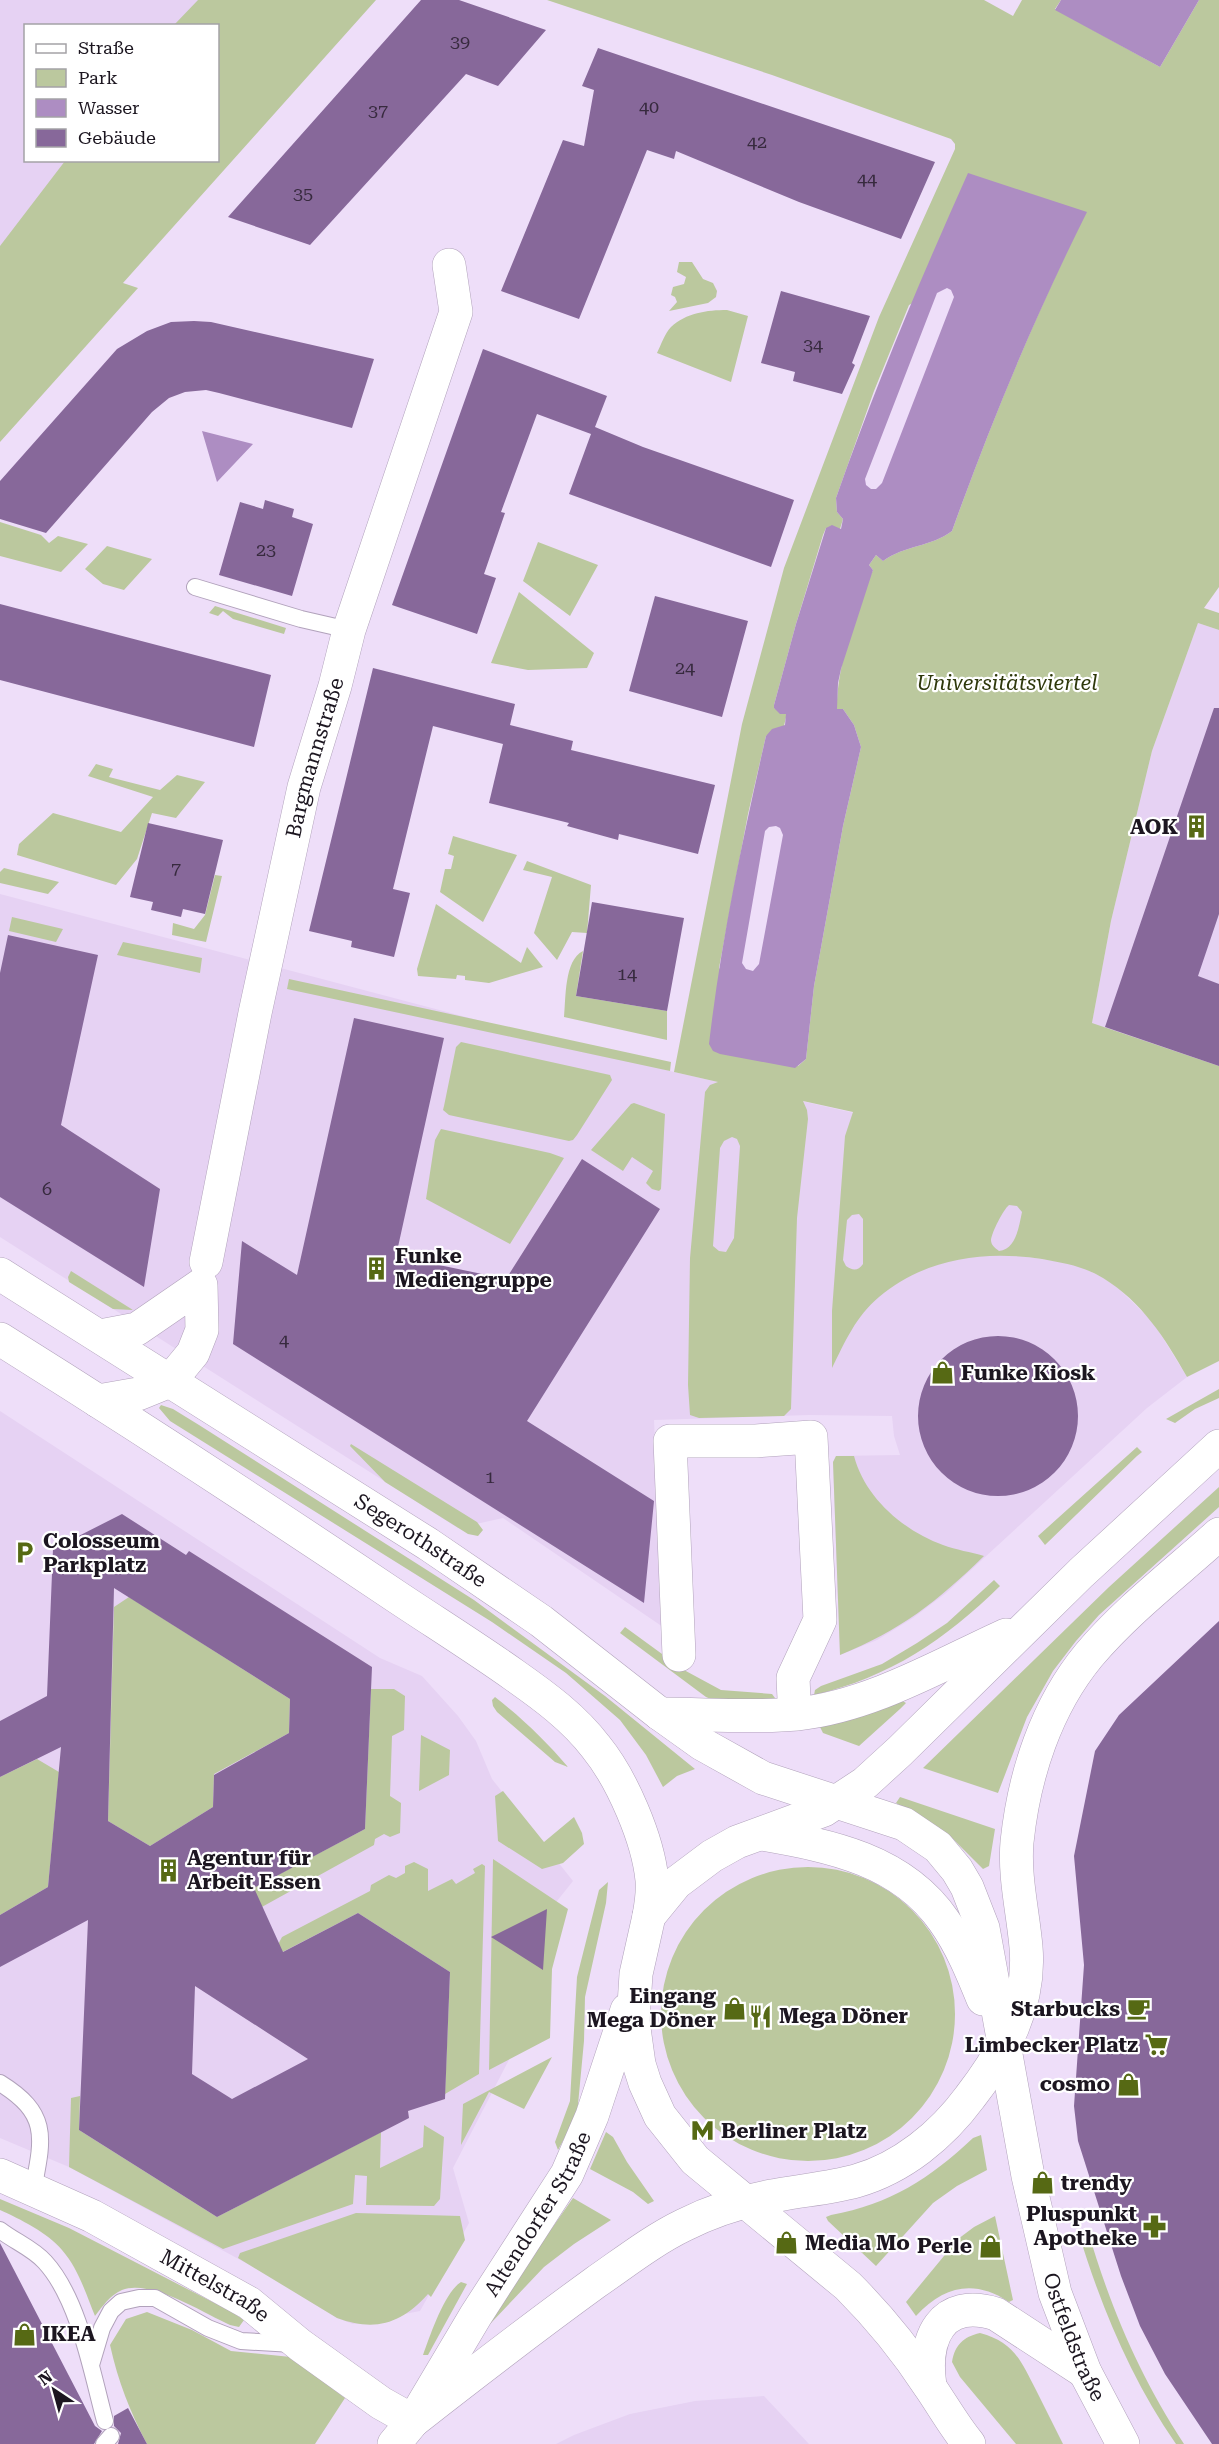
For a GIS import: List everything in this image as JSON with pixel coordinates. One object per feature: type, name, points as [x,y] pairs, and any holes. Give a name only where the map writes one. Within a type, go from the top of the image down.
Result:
[{"type":"main road","name":"Bargmannstraße","points":[[206,1262],[252,1024],[302,798],[349,630],[456,312],[448,265]]},
{"type":"main road","name":"Segerothstraße","points":[[0,1274],[428,1544],[522,1608],[660,1714],[744,1769],[763,1778],[904,1824],[938,1847],[957,1870],[976,1906],[983,1928],[1004,2048]]},
{"type":"main road","points":[[98,1401],[138,1394],[170,1381],[193,1353],[202,1330],[201,1286],[137,1329],[100,1336]]},
{"type":"main road","points":[[0,1340],[98,1401],[479,1650],[555,1704],[596,1747],[615,1776],[629,1806],[649,1864],[652,1881],[649,1917],[634,1994],[633,2021],[639,2064],[660,2116],[695,2160],[848,2286],[868,2306],[897,2340],[930,2386],[955,2427],[969,2444]]},
{"type":"main road","points":[[679,1654],[670,1441],[756,1441],[811,1437],[820,1620],[793,1678],[794,1699]]},
{"type":"main road","points":[[649,1917],[661,1899],[690,1871],[728,1847],[811,1816],[838,1802],[878,1772],[1129,1527],[1219,1446]]},
{"type":"main road","points":[[403,2433],[536,2325],[650,2245],[702,2216],[746,2201],[858,2181],[896,2164],[924,2145],[950,2122],[971,2097],[1004,2048],[1016,2024],[1025,1985],[1026,1949],[1017,1874],[1019,1828],[1034,1756],[1046,1725],[1075,1674],[1090,1654],[1125,1618],[1219,1533]]},
{"type":"main road","points":[[660,1714],[797,1714],[824,1709],[871,1696],[1027,1625]]},
{"type":"main road","points":[[759,1834],[811,1843],[852,1854],[889,1870],[915,1888],[929,1901],[956,1940],[1004,2048]]},
{"type":"main road","name":"Altendorfer Straße","points":[[403,2433],[567,2174],[592,2115],[621,2024],[634,1994]]},
{"type":"main road","name":"Ostfeldstraße","points":[[1004,2048],[1028,2176],[1055,2293],[1085,2372],[1123,2444]]},
{"type":"main road","name":"Mittelstraße","points":[[0,2175],[92,2216],[249,2303],[300,2344],[381,2403],[403,2433]]},
{"type":"main road","points":[[930,2386],[927,2367],[932,2337],[946,2319],[967,2309],[996,2314],[1085,2372]]},
{"type":"lane","points":[[195,587],[301,619],[349,630]]},
{"type":"lane","points":[[0,2083],[20,2096],[34,2114],[40,2134],[40,2151],[33,2190]]},
{"type":"lane","points":[[2,2233],[45,2261],[68,2297],[91,2366],[107,2434]]},
{"type":"lane","points":[[91,2366],[102,2328],[111,2311],[122,2302],[139,2298],[155,2298],[208,2328],[241,2341],[300,2344]]},
{"type":"shaded area","points":[[0,0],[199,0],[180,24],[24,24],[24,162],[69,162],[0,247]]},
{"type":"shaded area","points":[[1198,623],[1219,630],[1219,1072],[1091,1028],[1111,921],[1152,751]]},
{"type":"shaded area","points":[[0,894],[674,1072],[1043,1156],[1021,1256],[1075,1264],[1102,1277],[1118,1288],[1153,1322],[1187,1377],[1147,1408],[946,1593],[913,1618],[877,1640],[840,1655],[833,1462],[836,1456],[900,1455],[894,1436],[892,1416],[809,1415],[654,1420],[663,1627],[503,1518],[458,1528],[0,1237]]},
{"type":"shaded area","points":[[0,1411],[380,1658],[422,1676],[458,1716],[476,1741],[492,1779],[573,1881],[557,1901],[530,2019],[453,2168],[469,2223],[420,2311],[353,2324],[337,2318],[266,2274],[69,2167],[0,2138]]},
{"type":"shaded area","points":[[764,2396],[809,2444],[556,2444],[630,2414],[695,2401]]},
{"type":"green space","points":[[198,0],[376,0],[123,283],[138,288],[0,442],[0,246],[64,162],[219,162],[219,24],[175,24]]},
{"type":"green space","name":"Universitätsviertel","points":[[547,0],[984,0],[1013,16],[1022,0],[1061,0],[1055,9],[1160,67],[1199,0],[1219,0],[1219,587],[1204,608],[1219,613],[1219,630],[1198,623],[1152,751],[1111,921],[1092,1023],[1219,1066],[1219,1361],[1187,1377],[1151,1322],[1117,1288],[1103,1278],[1081,1268],[1020,1256],[956,1260],[916,1273],[897,1284],[864,1312],[832,1368],[832,1311],[845,1136],[853,1112],[803,1101],[808,1119],[797,1218],[791,1409],[784,1416],[699,1418],[690,1415],[688,1385],[690,1258],[705,1092],[710,1085],[718,1082],[674,1072],[742,724],[784,568],[879,317],[955,149],[955,144],[951,139],[772,75]],"holes":[[[1086,212],[1014,370],[952,531],[883,561],[876,555],[869,565],[873,570],[860,601],[843,658],[837,710],[843,709],[854,725],[861,747],[843,826],[814,986],[806,1059],[798,1066],[719,968],[748,814],[766,736],[784,726],[787,713],[774,708],[774,705],[796,624],[826,528],[840,529],[843,519],[837,512],[836,498],[874,391],[909,305]],[[732,1137],[737,1139],[740,1146],[734,1238],[726,1252],[719,1251],[713,1246],[720,1148],[724,1141]],[[1009,1205],[1017,1206],[1022,1212],[1013,1242],[1005,1250],[999,1251],[992,1245],[991,1240]],[[859,1214],[863,1219],[863,1264],[855,1270],[846,1266],[843,1260],[847,1220],[852,1215]]]},
{"type":"green space","points":[[679,262],[692,262],[703,279],[713,283],[717,291],[716,297],[708,303],[669,311],[677,302],[671,295],[673,287],[684,284],[686,277],[677,272]]},
{"type":"green space","points":[[727,310],[748,316],[731,382],[657,353],[667,332],[683,318],[697,313]]},
{"type":"green space","points":[[0,522],[41,535],[49,543],[58,536],[88,544],[61,572],[0,556]]},
{"type":"green space","points":[[538,542],[598,565],[570,616],[523,581]]},
{"type":"green space","points":[[107,546],[152,559],[124,590],[103,584],[85,569]]},
{"type":"green space","points":[[519,592],[594,653],[587,668],[528,670],[491,663]]},
{"type":"green space","points":[[215,606],[286,628],[284,634],[233,619],[223,611],[218,616],[209,613]]},
{"type":"green space","points":[[96,764],[113,769],[109,777],[160,790],[177,775],[205,782],[176,818],[152,813],[137,859],[116,885],[17,855],[19,844],[53,813],[121,832],[153,797],[88,776]]},
{"type":"green space","points":[[453,836],[517,855],[483,922],[440,892],[445,869],[451,869],[454,856],[448,854]]},
{"type":"green space","points":[[527,861],[591,885],[587,933],[572,932],[557,960],[534,933],[552,877],[523,870]]},
{"type":"green space","points":[[4,868],[59,882],[48,894],[0,883],[0,872]]},
{"type":"green space","points":[[215,875],[222,876],[206,942],[172,935],[173,923],[194,929],[205,915]]},
{"type":"green space","points":[[436,904],[521,963],[527,947],[543,967],[489,983],[465,980],[465,976],[457,975],[456,979],[418,976],[417,969]]},
{"type":"green space","points":[[12,917],[63,929],[56,942],[9,931]]},
{"type":"green space","points":[[123,942],[202,958],[200,973],[117,955]]},
{"type":"green space","points":[[583,951],[576,996],[667,1011],[667,1040],[564,1017],[569,971],[572,963]]},
{"type":"green space","points":[[289,979],[671,1062],[670,1071],[287,989]]},
{"type":"green space","points":[[461,1042],[610,1075],[612,1080],[577,1135],[569,1141],[449,1115],[443,1110],[456,1047]]},
{"type":"green space","points":[[634,1103],[665,1114],[661,1189],[659,1191],[652,1189],[646,1183],[653,1171],[632,1157],[623,1171],[591,1150]]},
{"type":"green space","points":[[441,1129],[564,1158],[510,1244],[426,1199],[435,1140]]},
{"type":"green space","points":[[71,1271],[133,1310],[113,1309],[69,1282],[68,1277]]},
{"type":"green space","points":[[1219,1389],[1219,1398],[1195,1409],[1175,1423],[1166,1419]]},
{"type":"green space","points":[[161,1405],[173,1409],[199,1425],[474,1600],[605,1696],[695,1769],[677,1776],[663,1787],[646,1755],[620,1720],[566,1673],[492,1622],[170,1421],[159,1408]]},
{"type":"green space","points":[[351,1444],[477,1522],[483,1530],[478,1536],[468,1534],[385,1482],[350,1446]]},
{"type":"green space","points":[[1137,1447],[1142,1452],[1045,1545],[1038,1536]]},
{"type":"green space","points":[[836,1456],[854,1456],[867,1486],[877,1499],[888,1511],[914,1531],[943,1545],[984,1556],[934,1601],[900,1625],[840,1655],[833,1462]]},
{"type":"green space","points":[[1219,1487],[1219,1507],[1099,1615],[1053,1671],[1027,1717],[998,1793],[923,1768],[1109,1587]]},
{"type":"green space","points":[[994,1580],[1000,1586],[958,1623],[915,1654],[867,1678],[814,1695],[815,1690],[821,1686],[882,1664],[917,1643],[947,1623]]},
{"type":"green space","points":[[129,1597],[290,1699],[289,1733],[214,1774],[213,1807],[150,1846],[108,1821],[114,1607]]},
{"type":"green space","points":[[625,1627],[684,1670],[721,1690],[772,1694],[778,1702],[713,1700],[706,1697],[620,1633]]},
{"type":"green space","points":[[371,1689],[394,1689],[405,1696],[404,1730],[392,1736],[390,1796],[401,1803],[400,1833],[390,1837],[384,1834],[375,1839],[374,1845],[260,1908],[253,1888],[365,1829]]},
{"type":"green space","points":[[495,1697],[533,1730],[568,1767],[555,1762],[497,1712],[492,1700]]},
{"type":"green space","points":[[901,1700],[906,1703],[859,1746],[823,1733],[819,1725]]},
{"type":"green space","points":[[421,1735],[450,1750],[449,1775],[419,1791]]},
{"type":"green space","points":[[37,1759],[59,1772],[48,1887],[0,1915],[0,1777]]},
{"type":"green space","points":[[503,1791],[544,1842],[574,1817],[582,1833],[584,1844],[563,1863],[542,1869],[498,1841],[495,1796]]},
{"type":"green space","points":[[900,1797],[995,1829],[989,1866],[983,1869],[949,1835],[896,1803]]},
{"type":"green space","points":[[493,1859],[568,1909],[552,1969],[550,2038],[489,2070]]},
{"type":"green space","points":[[414,1862],[428,1869],[428,1891],[452,1879],[456,1884],[475,1873],[473,1869],[482,1864],[485,1866],[479,2074],[445,2094],[450,1972],[358,1913],[271,1958],[282,1937],[370,1891],[371,1885],[389,1875],[396,1878],[405,1873],[405,1866]]},
{"type":"green space","points":[[794,1867],[822,1867],[851,1873],[877,1884],[901,1900],[922,1921],[938,1945],[949,1971],[955,2000],[955,2028],[944,2070],[930,2096],[912,2118],[877,2144],[851,2155],[822,2161],[794,2161],[765,2155],[739,2144],[715,2128],[694,2107],[678,2083],[667,2057],[661,2028],[661,2000],[667,1971],[678,1945],[694,1921],[715,1900],[739,1884],[765,1873]]},
{"type":"green space","points":[[608,1882],[606,1903],[585,1997],[584,2041],[577,2115],[558,2150],[555,2142],[570,2101],[577,1977],[599,1890]]},
{"type":"green space","points":[[552,2057],[524,2109],[489,2092],[461,2145],[463,2104]]},
{"type":"green space","points":[[80,2096],[79,2130],[217,2217],[381,2132],[380,2168],[423,2147],[424,2125],[444,2137],[440,2199],[434,2206],[366,2205],[367,2176],[355,2175],[353,2204],[223,2249],[69,2167],[71,2098]]},
{"type":"green space","points":[[606,2132],[613,2137],[654,2201],[648,2204],[633,2192],[590,2169]]},
{"type":"green space","points":[[981,2135],[987,2170],[957,2186],[933,2203],[876,2266],[828,2221],[826,2217],[872,2204],[908,2188],[941,2166],[973,2138]]},
{"type":"green space","points":[[573,2198],[611,2220],[544,2267],[491,2323],[487,2324],[487,2321]]},
{"type":"green space","points":[[0,2199],[69,2228],[244,2320],[239,2327],[230,2325],[162,2293],[134,2288],[122,2290],[114,2295],[95,2316],[68,2257],[42,2232],[0,2210]]},
{"type":"green space","points":[[356,2213],[460,2216],[465,2240],[431,2297],[428,2294],[408,2312],[387,2322],[363,2324],[337,2318],[238,2258],[240,2253]]},
{"type":"green space","points":[[995,2216],[1013,2300],[1009,2302],[984,2290],[960,2289],[937,2298],[916,2316],[906,2302],[958,2239]]},
{"type":"green space","points":[[1087,2228],[1127,2340],[1153,2392],[1184,2444],[1176,2444],[1160,2419],[1119,2342],[1107,2315],[1078,2231]]},
{"type":"green space","points":[[461,2282],[467,2284],[428,2355],[423,2355],[443,2305]]},
{"type":"green space","points":[[147,2312],[192,2330],[231,2351],[291,2357],[345,2398],[315,2444],[147,2444],[125,2396],[110,2345],[126,2319]]},
{"type":"green space","points":[[980,2333],[1009,2347],[1021,2362],[1063,2444],[1016,2444],[960,2377],[952,2362],[955,2351],[964,2339]]},
{"type":"water","points":[[1061,0],[1199,0],[1160,67],[1055,10]]},
{"type":"water","points":[[968,173],[1087,212],[1049,290],[1015,370],[952,531],[883,561],[876,555],[869,565],[873,570],[838,683],[837,709],[843,709],[854,725],[861,747],[843,826],[814,986],[806,1059],[795,1068],[720,1054],[713,1051],[709,1044],[726,927],[766,736],[772,729],[785,725],[786,714],[780,714],[774,705],[796,624],[826,528],[832,525],[841,529],[843,519],[837,512],[836,498],[882,375]],"holes":[[[947,288],[951,290],[954,297],[882,483],[876,489],[871,489],[866,485],[865,479],[937,293]],[[769,827],[780,828],[783,835],[759,964],[753,971],[746,969],[742,963],[765,831]]]},
{"type":"water","points":[[202,431],[253,444],[217,482]]},
{"type":"building","points":[[421,0],[459,0],[546,30],[498,86],[466,74],[310,245],[228,217]]},
{"type":"building","points":[[598,48],[935,162],[901,239],[799,202],[676,151],[674,159],[647,150],[579,319],[501,291],[563,140],[584,146],[594,90],[582,86]]},
{"type":"building","points":[[781,291],[870,316],[852,363],[855,365],[842,394],[793,381],[795,372],[761,363]]},
{"type":"building","points":[[171,322],[211,322],[374,359],[352,428],[206,390],[185,392],[169,398],[152,412],[46,533],[0,519],[0,481],[117,349],[147,331]]},
{"type":"building","points":[[483,349],[607,396],[595,427],[643,447],[794,500],[771,567],[569,494],[591,434],[537,414],[501,512],[505,513],[484,574],[496,578],[477,634],[392,605]]},
{"type":"building","points":[[265,500],[294,509],[292,517],[313,524],[292,596],[219,575],[240,502],[263,509]]},
{"type":"building","points":[[655,596],[748,621],[722,717],[629,691]]},
{"type":"building","points":[[0,604],[271,675],[254,747],[0,680]]},
{"type":"building","points":[[373,668],[515,704],[510,725],[573,741],[571,750],[715,785],[698,854],[619,834],[618,840],[567,826],[569,823],[489,803],[503,744],[433,726],[393,889],[410,893],[394,957],[351,947],[352,941],[309,931]]},
{"type":"building","name":"AOK","points":[[1214,708],[1219,708],[1219,914],[1198,976],[1219,984],[1219,1066],[1105,1027]]},
{"type":"building","points":[[148,823],[223,840],[205,914],[183,909],[181,917],[151,910],[153,902],[130,897]]},
{"type":"building","points":[[592,902],[684,918],[667,1011],[576,996]]},
{"type":"building","points":[[8,935],[98,955],[61,1125],[160,1189],[144,1287],[0,1197],[0,973]]},
{"type":"building","name":"Funke Mediengruppe","points":[[354,1018],[444,1038],[396,1256],[506,1279],[582,1159],[660,1209],[527,1421],[654,1501],[644,1603],[233,1344],[242,1241],[297,1275]]},
{"type":"building","points":[[998,1336],[1028,1342],[1054,1360],[1072,1386],[1078,1416],[1072,1446],[1054,1472],[1028,1490],[998,1496],[968,1490],[942,1472],[924,1446],[918,1416],[924,1386],[942,1360],[968,1342]]},
{"type":"building","name":"Agentur für Arbeit Essen","points":[[122,1514],[186,1555],[189,1551],[372,1667],[365,1829],[254,1888],[283,1952],[358,1913],[450,1972],[445,2099],[408,2111],[409,2118],[217,2217],[79,2130],[88,1920],[0,1967],[0,1915],[48,1887],[61,1747],[0,1777],[0,1721],[47,1696],[53,1549]],"holes":[[[114,1588],[290,1699],[289,1733],[214,1775],[213,1807],[150,1846],[108,1821]],[[195,1986],[308,2059],[232,2099],[192,2074]]]},
{"type":"building","name":"Limbecker Platz","points":[[1219,1621],[1219,2444],[1212,2444],[1165,2374],[1140,2326],[1121,2276],[1078,2141],[1074,2106],[1084,1965],[1074,1856],[1095,1751],[1119,1715]]},
{"type":"building","points":[[547,1909],[543,1970],[491,1937]]},
{"type":"building","name":"IKEA","points":[[0,2243],[95,2426],[102,2431],[94,2444],[0,2444]]},
{"type":"building","points":[[128,2408],[147,2444],[118,2444],[121,2433],[114,2426],[114,2416]]},
{"type":"place","name":"AOK","points":[[1196,827]]},
{"type":"place","name":"Funke Mediengruppe","points":[[377,1268]]},
{"type":"place","name":"Funke Kiosk","points":[[943,1373]]},
{"type":"place","name":"Colosseum Parkplatz","points":[[25,1553]]},
{"type":"place","name":"Agentur für Arbeit Essen","points":[[169,1870]]},
{"type":"place","name":"Eingang Mega Döner","points":[[734,2008]]},
{"type":"place","name":"Starbucks","points":[[1138,2009]]},
{"type":"place","name":"Mega Döner","points":[[761,2016]]},
{"type":"place","name":"Limbecker Platz","points":[[1156,2045]]},
{"type":"place","name":"cosmo","points":[[1128,2084]]},
{"type":"place","name":"Berliner Platz","points":[[703,2131]]},
{"type":"place","name":"trendy","points":[[1043,2183]]},
{"type":"place","name":"Pluspunkt Apotheke","points":[[1155,2226]]},
{"type":"place","name":"Media Mo","points":[[787,2243]]},
{"type":"place","name":"Perle","points":[[990,2246]]},
{"type":"place","name":"IKEA","points":[[24,2334]]}]
